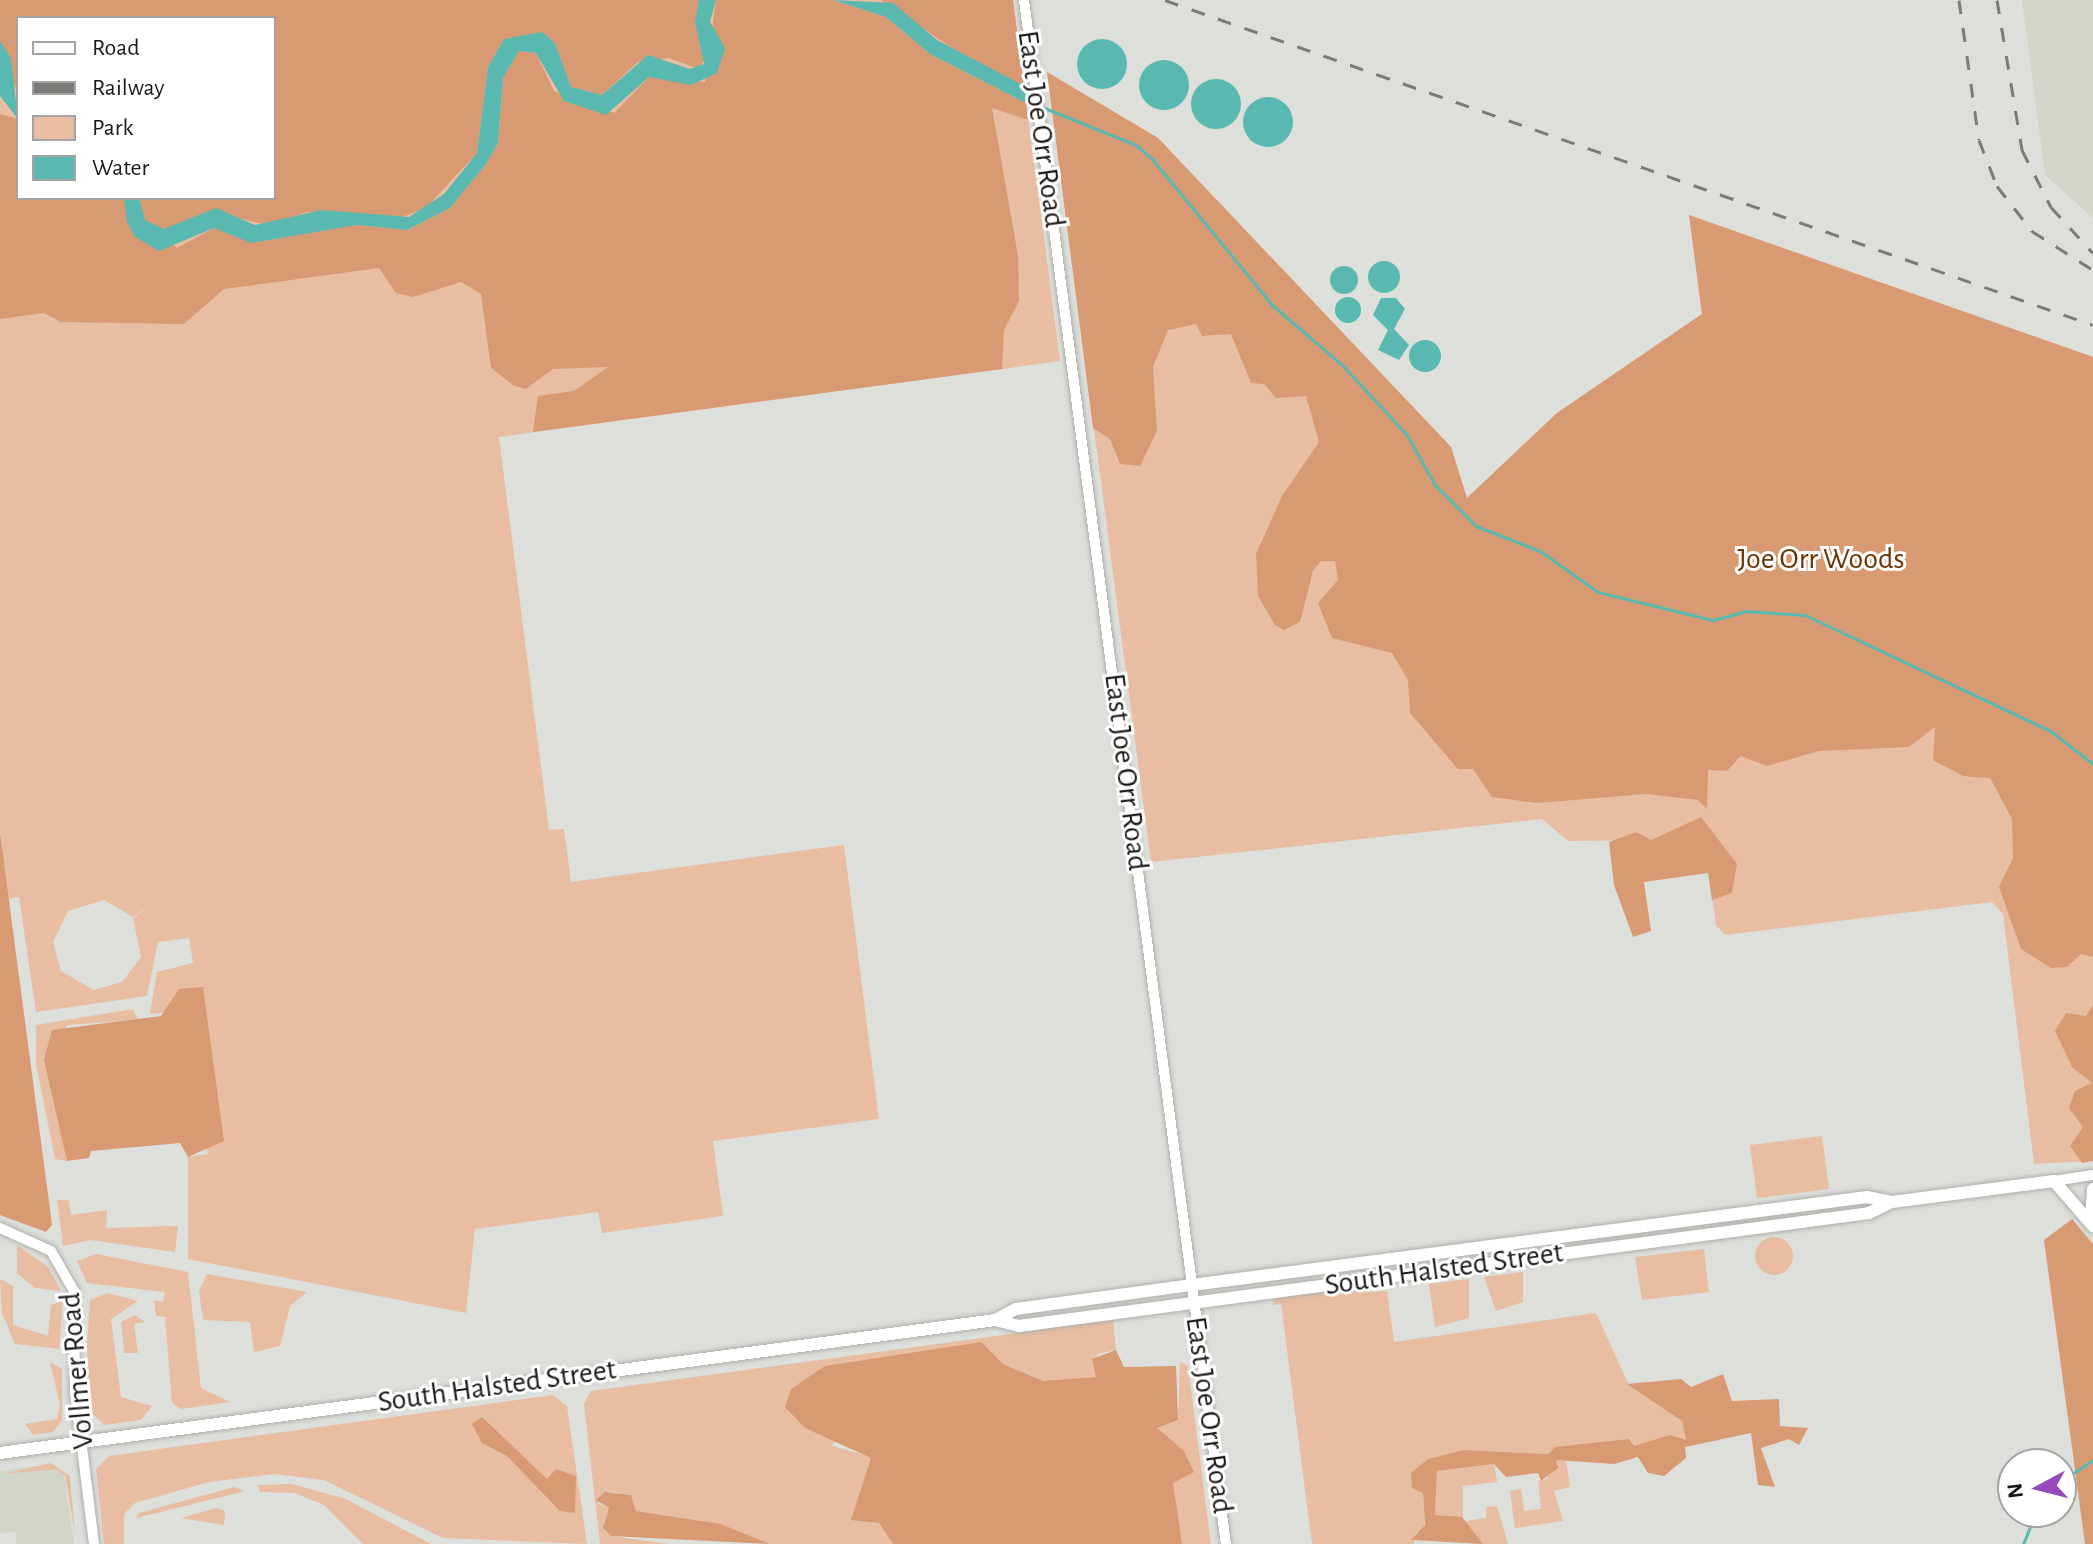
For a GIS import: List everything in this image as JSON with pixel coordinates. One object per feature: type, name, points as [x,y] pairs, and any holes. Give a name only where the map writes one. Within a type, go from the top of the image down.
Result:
[{"type":"main road","name":"South Halsted Street","points":[[995,1320],[1019,1326],[1869,1213],[1892,1202],[2054,1181]]},
{"type":"main road","points":[[2054,1181],[2093,1226]]},
{"type":"main road","points":[[2093,1189],[2087,1208],[2093,1226]]},
{"type":"main road","name":"South Halsted Street","points":[[0,1453],[995,1320],[1016,1309],[1192,1285],[1867,1197],[1892,1202]]},
{"type":"street","name":"East Joe Orr Road","points":[[1024,0],[1226,1544]]},
{"type":"street","name":"South Halsted Street","points":[[2054,1181],[2093,1175]]},
{"type":"street","name":"Vollmer Road","points":[[0,1228],[51,1251],[76,1303],[82,1442],[94,1544]]},
{"type":"shaded area","points":[[2022,0],[2093,0],[2093,218],[2045,175]]},
{"type":"shaded area","points":[[49,1464],[64,1473],[74,1544],[17,1544],[15,1532],[0,1533],[0,1471]]},
{"type":"green space","points":[[0,0],[1013,0],[1060,361],[499,437],[549,830],[564,829],[571,882],[844,845],[879,1119],[713,1141],[723,1216],[602,1233],[598,1212],[475,1229],[466,1313],[188,1259],[188,1157],[208,1154],[170,1012],[150,1014],[157,972],[193,963],[189,938],[158,942],[147,996],[36,1012],[19,897],[8,899],[52,1225],[46,1232],[0,1215]],"holes":[[[160,899],[133,918],[141,957],[122,982],[94,990],[61,971],[53,942],[68,911],[104,900],[133,917]]]},
{"type":"green space","points":[[0,0],[699,0],[707,54],[699,69],[669,58],[638,62],[602,95],[571,87],[555,43],[504,39],[488,67],[477,153],[426,208],[392,221],[307,212],[268,225],[241,219],[164,229],[144,220],[139,200],[276,200],[276,16],[16,16],[16,89],[0,41]]},
{"type":"green space","points":[[716,0],[833,0],[886,17],[930,54],[1026,103],[1028,120],[992,108],[1018,256],[1019,301],[1004,330],[1002,369],[533,432],[538,396],[574,391],[608,367],[553,369],[526,389],[514,386],[491,368],[481,294],[461,282],[413,297],[396,293],[379,268],[224,289],[184,324],[61,322],[44,313],[0,319],[0,114],[16,118],[16,200],[126,200],[177,248],[214,228],[239,238],[357,225],[408,230],[450,208],[486,164],[498,143],[503,78],[519,51],[536,53],[554,91],[614,113],[649,77],[705,82]]},
{"type":"green space","points":[[881,0],[1013,0],[1024,86],[979,66]]},
{"type":"green space","name":"Joe Orr Woods","points":[[1047,72],[1158,138],[1451,447],[1467,498],[1557,413],[1702,314],[1689,215],[2093,357],[2093,1161],[2034,1164],[2003,914],[1992,902],[1725,935],[1716,925],[1701,818],[1651,840],[1568,841],[1542,819],[1151,862]]},
{"type":"green space","name":"Joe Orr Woods","points":[[1047,72],[1158,138],[1451,447],[1467,498],[1557,413],[1702,314],[1689,215],[2093,357],[2093,957],[2081,954],[2067,967],[2051,968],[2021,949],[1999,887],[2013,858],[2012,819],[1990,778],[1963,776],[1933,760],[1935,727],[1909,747],[1819,751],[1767,766],[1741,756],[1727,771],[1708,770],[1707,809],[1698,800],[1646,794],[1537,803],[1492,797],[1473,769],[1458,769],[1410,713],[1408,680],[1392,653],[1332,638],[1318,603],[1338,580],[1335,561],[1321,561],[1313,571],[1300,622],[1284,630],[1275,625],[1258,596],[1256,554],[1282,496],[1319,442],[1306,396],[1276,398],[1264,384],[1251,383],[1231,334],[1202,336],[1196,324],[1168,330],[1153,367],[1157,431],[1140,466],[1120,464],[1110,439],[1093,428]]},
{"type":"green space","points":[[1701,817],[1737,864],[1732,893],[1712,900],[1708,873],[1644,882],[1651,931],[1633,937],[1614,885],[1609,842],[1636,832],[1651,840]]},
{"type":"green space","points":[[0,833],[52,1225],[46,1232],[0,1215]]},
{"type":"green space","points":[[203,987],[224,1141],[188,1157],[180,1143],[91,1151],[89,1158],[67,1161],[44,1060],[52,1030],[161,1016],[179,989]]},
{"type":"green space","points":[[2093,1005],[2093,1161],[2082,1163],[2070,1146],[2083,1127],[2069,1108],[2075,1091],[2092,1083],[2072,1067],[2055,1031],[2066,1013],[2086,1016]]},
{"type":"green space","points":[[133,1009],[138,1020],[67,1025],[53,1083],[67,1161],[55,1159],[36,1064],[36,1025]]},
{"type":"green space","points":[[1822,1136],[1829,1189],[1757,1198],[1750,1145]]},
{"type":"green space","points":[[57,1200],[69,1200],[71,1215],[107,1210],[106,1228],[178,1226],[175,1252],[90,1240],[63,1246]]},
{"type":"green space","points":[[2072,1219],[2093,1244],[2093,1544],[2085,1544],[2077,1485],[2077,1448],[2072,1448],[2044,1240]]},
{"type":"green space","points":[[1774,1237],[1788,1242],[1793,1256],[1788,1270],[1774,1275],[1760,1270],[1755,1256],[1760,1242]]},
{"type":"green space","points":[[17,1245],[48,1267],[61,1291],[35,1288],[17,1273]]},
{"type":"green space","points":[[1704,1249],[1709,1292],[1642,1300],[1635,1257]]},
{"type":"green space","points":[[96,1254],[188,1272],[201,1388],[230,1402],[181,1409],[172,1403],[165,1317],[156,1316],[154,1300],[163,1302],[165,1292],[87,1283],[77,1261]]},
{"type":"green space","points":[[1523,1272],[1523,1302],[1496,1311],[1484,1277]]},
{"type":"green space","points":[[207,1274],[307,1292],[290,1306],[280,1346],[254,1352],[250,1322],[203,1320],[199,1291]]},
{"type":"green space","points":[[0,1279],[13,1286],[13,1325],[48,1336],[51,1305],[63,1301],[59,1349],[15,1344],[2,1313]]},
{"type":"green space","points":[[1469,1279],[1469,1318],[1435,1327],[1429,1284]]},
{"type":"green space","points":[[1372,1285],[1370,1292],[1387,1291],[1394,1342],[1596,1313],[1628,1383],[1682,1421],[1686,1440],[1633,1446],[1629,1439],[1548,1454],[1464,1450],[1440,1457],[1423,1493],[1425,1532],[1416,1533],[1414,1544],[1312,1544],[1281,1304],[1272,1305],[1276,1298]]},
{"type":"green space","points":[[108,1293],[138,1301],[111,1319],[121,1397],[152,1406],[141,1420],[104,1425],[88,1409],[87,1344],[90,1300]]},
{"type":"green space","points":[[135,1315],[145,1322],[134,1324],[138,1353],[124,1353],[121,1322]]},
{"type":"green space","points":[[1113,1320],[1116,1350],[1097,1354],[1096,1377],[1043,1382],[1003,1364],[830,1445],[871,1457],[879,1523],[893,1544],[770,1544],[721,1524],[636,1511],[631,1495],[613,1492],[597,1503],[609,1508],[603,1528],[611,1536],[669,1544],[600,1544],[584,1404],[591,1391]]},
{"type":"green space","points":[[981,1342],[1003,1364],[1043,1381],[1096,1377],[1092,1359],[1116,1350],[1124,1367],[1176,1366],[1178,1420],[1157,1428],[1184,1451],[1194,1472],[1173,1483],[1182,1544],[893,1544],[879,1523],[851,1520],[871,1458],[805,1428],[785,1407],[791,1389],[825,1366]]},
{"type":"green space","points":[[50,1362],[62,1369],[62,1421],[53,1432],[33,1435],[25,1424],[57,1419],[60,1405]]},
{"type":"green space","points":[[1180,1362],[1188,1366],[1211,1544],[1182,1544],[1157,1427],[1178,1419]]},
{"type":"green space","points":[[1723,1374],[1732,1401],[1779,1399],[1780,1426],[1808,1428],[1799,1445],[1789,1439],[1761,1448],[1775,1487],[1758,1485],[1751,1433],[1685,1447],[1686,1458],[1664,1476],[1648,1473],[1638,1457],[1614,1464],[1556,1460],[1558,1468],[1541,1481],[1538,1473],[1506,1477],[1494,1464],[1437,1471],[1435,1515],[1462,1517],[1483,1544],[1411,1540],[1425,1525],[1423,1493],[1412,1488],[1411,1473],[1428,1459],[1464,1450],[1548,1454],[1555,1447],[1629,1439],[1634,1446],[1670,1435],[1686,1440],[1682,1421],[1627,1384],[1681,1379],[1691,1387]]},
{"type":"green space","points":[[553,1395],[567,1406],[587,1544],[443,1538],[324,1480],[274,1474],[209,1482],[135,1503],[124,1514],[124,1544],[104,1544],[96,1469],[109,1456]]},
{"type":"green space","points":[[482,1417],[547,1479],[556,1469],[576,1476],[575,1513],[560,1511],[507,1456],[482,1443],[472,1424]]},
{"type":"green space","points":[[1555,1460],[1566,1461],[1570,1487],[1554,1491],[1563,1521],[1515,1528],[1510,1491],[1521,1489],[1524,1511],[1541,1509],[1538,1481],[1547,1479]]},
{"type":"green space","points":[[51,1463],[70,1476],[75,1534],[65,1476],[56,1469],[4,1474]]},
{"type":"green space","points":[[1494,1464],[1497,1482],[1463,1486],[1463,1518],[1435,1515],[1437,1471]]},
{"type":"green space","points":[[292,1484],[346,1499],[431,1544],[363,1544],[324,1505],[295,1493],[260,1492],[258,1485]]},
{"type":"green space","points":[[234,1487],[245,1491],[136,1518],[139,1513]]},
{"type":"green space","points":[[605,1492],[631,1495],[636,1511],[721,1524],[770,1544],[611,1536],[603,1528],[609,1508],[596,1500]]},
{"type":"green space","points":[[1497,1506],[1508,1544],[1483,1544],[1468,1534],[1466,1521],[1486,1518],[1486,1507]]},
{"type":"green space","points":[[216,1508],[225,1511],[224,1525],[181,1518]]},
{"type":"water","points":[[699,0],[716,0],[710,22],[725,48],[717,73],[691,85],[649,77],[606,115],[564,101],[536,53],[519,51],[503,78],[498,143],[486,164],[450,208],[407,230],[357,225],[251,243],[214,228],[159,251],[135,237],[127,222],[124,200],[140,200],[145,220],[164,229],[216,208],[255,225],[322,210],[409,217],[444,194],[477,153],[488,67],[504,39],[542,32],[555,43],[571,87],[602,95],[648,55],[690,69],[704,64],[695,22]]},
{"type":"water","points":[[833,0],[893,3],[937,40],[1024,86],[1026,103],[930,54],[886,17]]},
{"type":"water","points":[[1102,39],[1120,46],[1127,64],[1120,82],[1102,89],[1084,82],[1077,64],[1084,46]]},
{"type":"water","points":[[0,41],[11,58],[16,116],[0,96]]},
{"type":"water","points":[[1164,60],[1182,67],[1189,85],[1182,103],[1164,110],[1146,103],[1139,85],[1146,67]]},
{"type":"water","points":[[1216,79],[1234,86],[1241,104],[1234,122],[1216,129],[1198,122],[1191,104],[1198,86]]},
{"type":"water","points":[[1268,97],[1286,104],[1293,122],[1286,140],[1268,147],[1250,140],[1243,122],[1250,104]]},
{"type":"water","points":[[1384,261],[1395,266],[1400,277],[1395,288],[1384,293],[1373,288],[1368,277],[1373,266]]},
{"type":"water","points":[[1344,266],[1354,270],[1358,280],[1354,290],[1344,294],[1334,290],[1330,280],[1334,270]]},
{"type":"water","points":[[1348,297],[1357,301],[1361,310],[1357,319],[1348,323],[1339,319],[1335,310],[1339,301]]},
{"type":"water","points":[[1381,298],[1396,298],[1405,309],[1394,329],[1409,345],[1399,360],[1378,350],[1388,330],[1373,315]]},
{"type":"water","points":[[1425,340],[1436,345],[1441,356],[1436,367],[1425,372],[1414,367],[1409,356],[1414,345]]},
{"type":"waterway","points":[[1042,107],[1136,145],[1153,160],[1272,305],[1342,365],[1407,435],[1435,485],[1476,526],[1540,551],[1598,592],[1713,620],[1746,611],[1805,615],[2052,732],[2093,764]]},
{"type":"waterway","points":[[2077,1471],[2093,1460]]},
{"type":"waterway","points":[[2023,1544],[2030,1528]]},
{"type":"railway","points":[[1165,0],[2093,325]]},
{"type":"railway","points":[[1959,0],[1979,140],[1997,186],[2032,231],[2093,270]]},
{"type":"railway","points":[[1997,0],[2022,150],[2051,207],[2093,253]]}]
